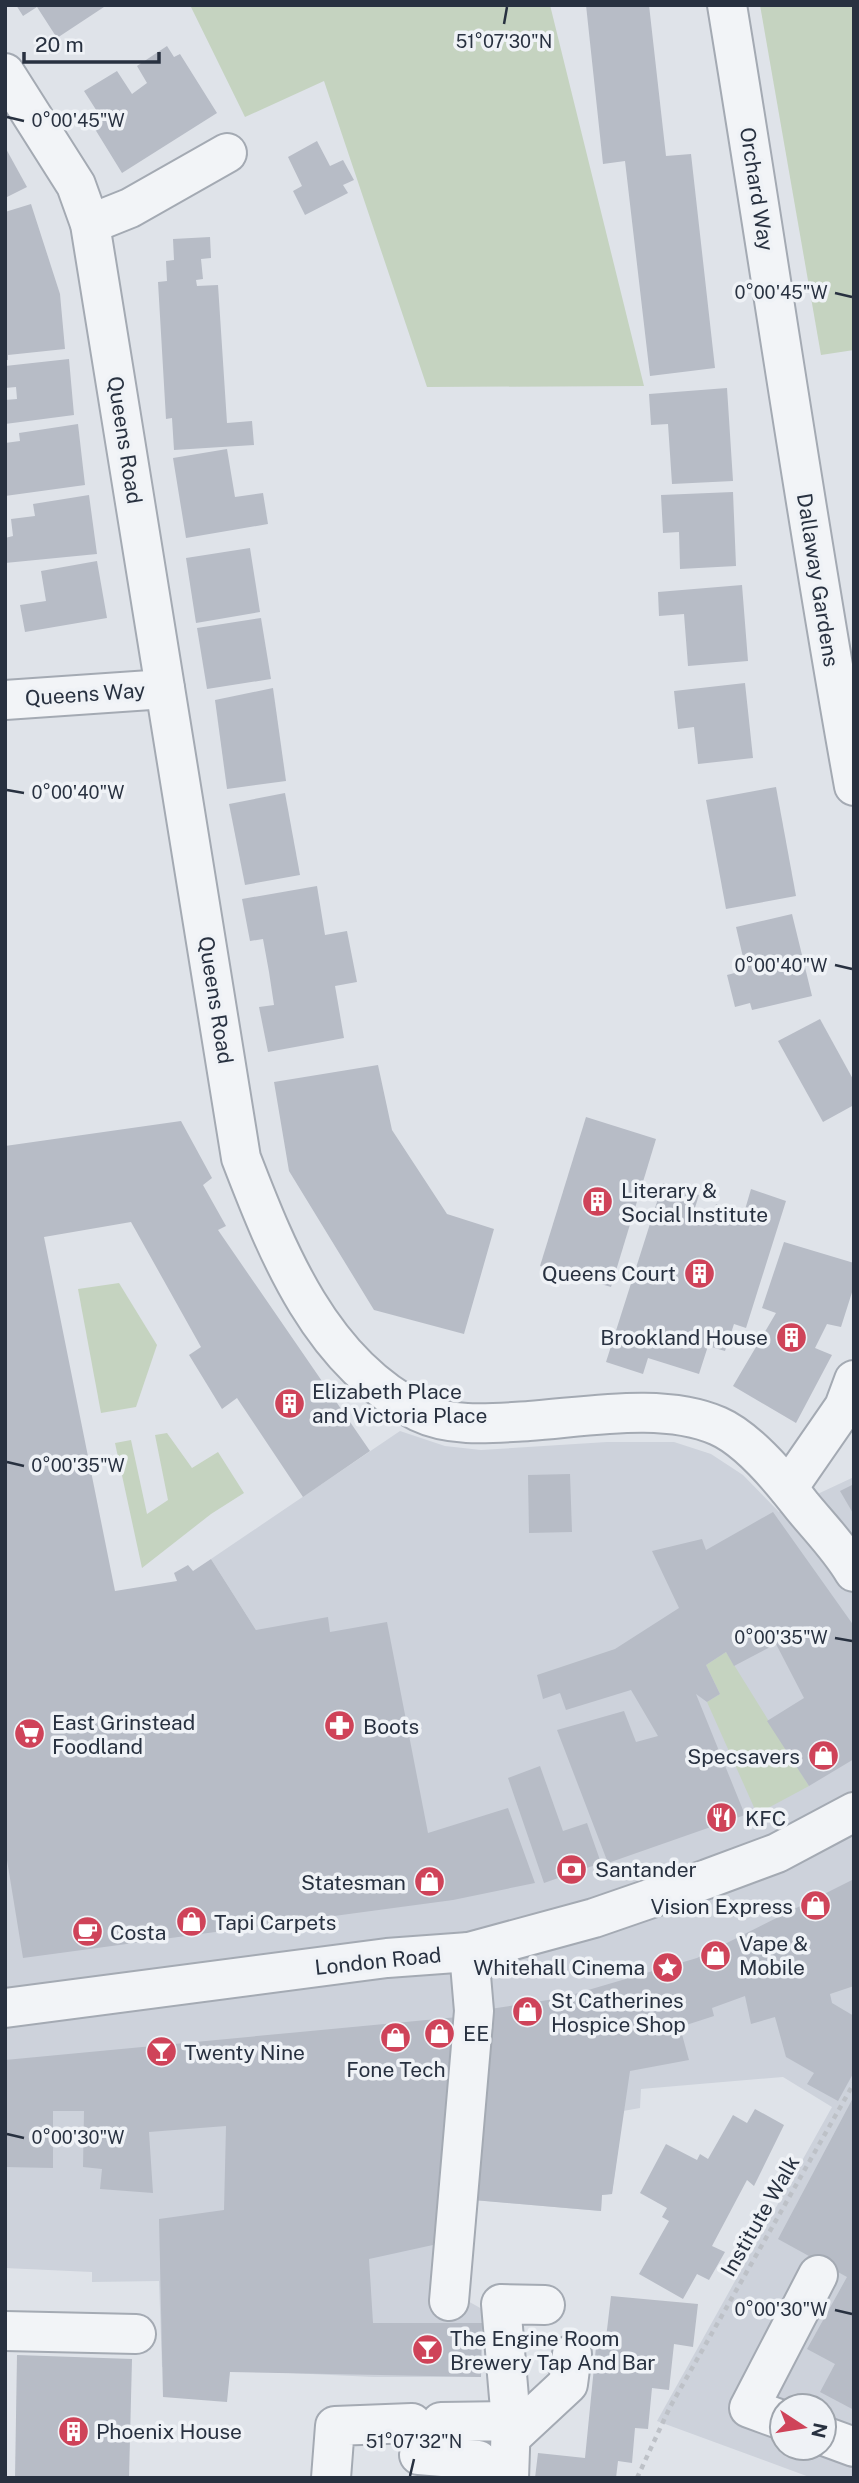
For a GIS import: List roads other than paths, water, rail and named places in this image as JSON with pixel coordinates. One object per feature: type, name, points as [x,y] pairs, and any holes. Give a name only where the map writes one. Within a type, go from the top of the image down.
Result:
[{"type":"street","name":"Orchard Way","points":[[727,5],[787,373]]},
{"type":"street","name":"Queens Road","points":[[5,73],[76,185],[90,224],[241,1158],[269,1230],[309,1307],[338,1347],[374,1382],[420,1412],[453,1422],[497,1423],[611,1413],[679,1416],[719,1426],[751,1450],[788,1488],[848,1563]]},
{"type":"street","points":[[90,224],[130,208],[227,153]]},
{"type":"street","name":"Dallaway Gardens","points":[[787,373],[817,584],[854,786]]},
{"type":"street","name":"Queens Way","points":[[5,699],[166,689]]},
{"type":"street","points":[[788,1488],[844,1406],[854,1380]]},
{"type":"street","name":"London Road","points":[[5,2008],[387,1958],[469,1952],[594,1918],[707,1879],[777,1853],[854,1812]]},
{"type":"street","points":[[449,2301],[474,2011],[469,1952]]},
{"type":"street","points":[[768,2415],[749,2408],[818,2275]]},
{"type":"street","points":[[509,2478],[511,2429],[501,2304],[545,2305]]},
{"type":"street","points":[[5,2331],[136,2334]]},
{"type":"street","points":[[331,2478],[335,2426],[424,2434],[511,2429],[568,2384],[572,2354]]},
{"type":"street","points":[[424,2434],[478,2460],[477,2478]]},
{"type":"place","name":"Literary & Social Institute","points":[[598,1202]]},
{"type":"place","name":"Queens Court","points":[[699,1273]]},
{"type":"place","name":"Brookland House","points":[[791,1337]]},
{"type":"place","name":"Elizabeth Place and Victoria Place","points":[[289,1403]]},
{"type":"place","name":"Boots","points":[[340,1726]]},
{"type":"place","name":"East Grinstead Foodland","points":[[29,1734]]},
{"type":"place","name":"Specsavers","points":[[823,1756]]},
{"type":"place","name":"KFC","points":[[722,1818]]},
{"type":"place","name":"Santander","points":[[572,1869]]},
{"type":"place","name":"Statesman","points":[[429,1882]]},
{"type":"place","name":"Vision Express","points":[[816,1906]]},
{"type":"place","name":"Tapi Carpets","points":[[191,1922]]},
{"type":"place","name":"Costa","points":[[87,1932]]},
{"type":"place","name":"Vape & Mobile","points":[[716,1955]]},
{"type":"place","name":"Whitehall Cinema","points":[[668,1967]]},
{"type":"place","name":"St Catherines Hospice Shop","points":[[528,2012]]},
{"type":"place","name":"EE","points":[[440,2033]]},
{"type":"place","name":"Fone Tech","points":[[396,2037]]},
{"type":"place","name":"Twenty Nine","points":[[161,2052]]},
{"type":"place","name":"The Engine Room Brewery Tap And Bar","points":[[427,2350]]},
{"type":"place","name":"Phoenix House","points":[[73,2431]]}]
